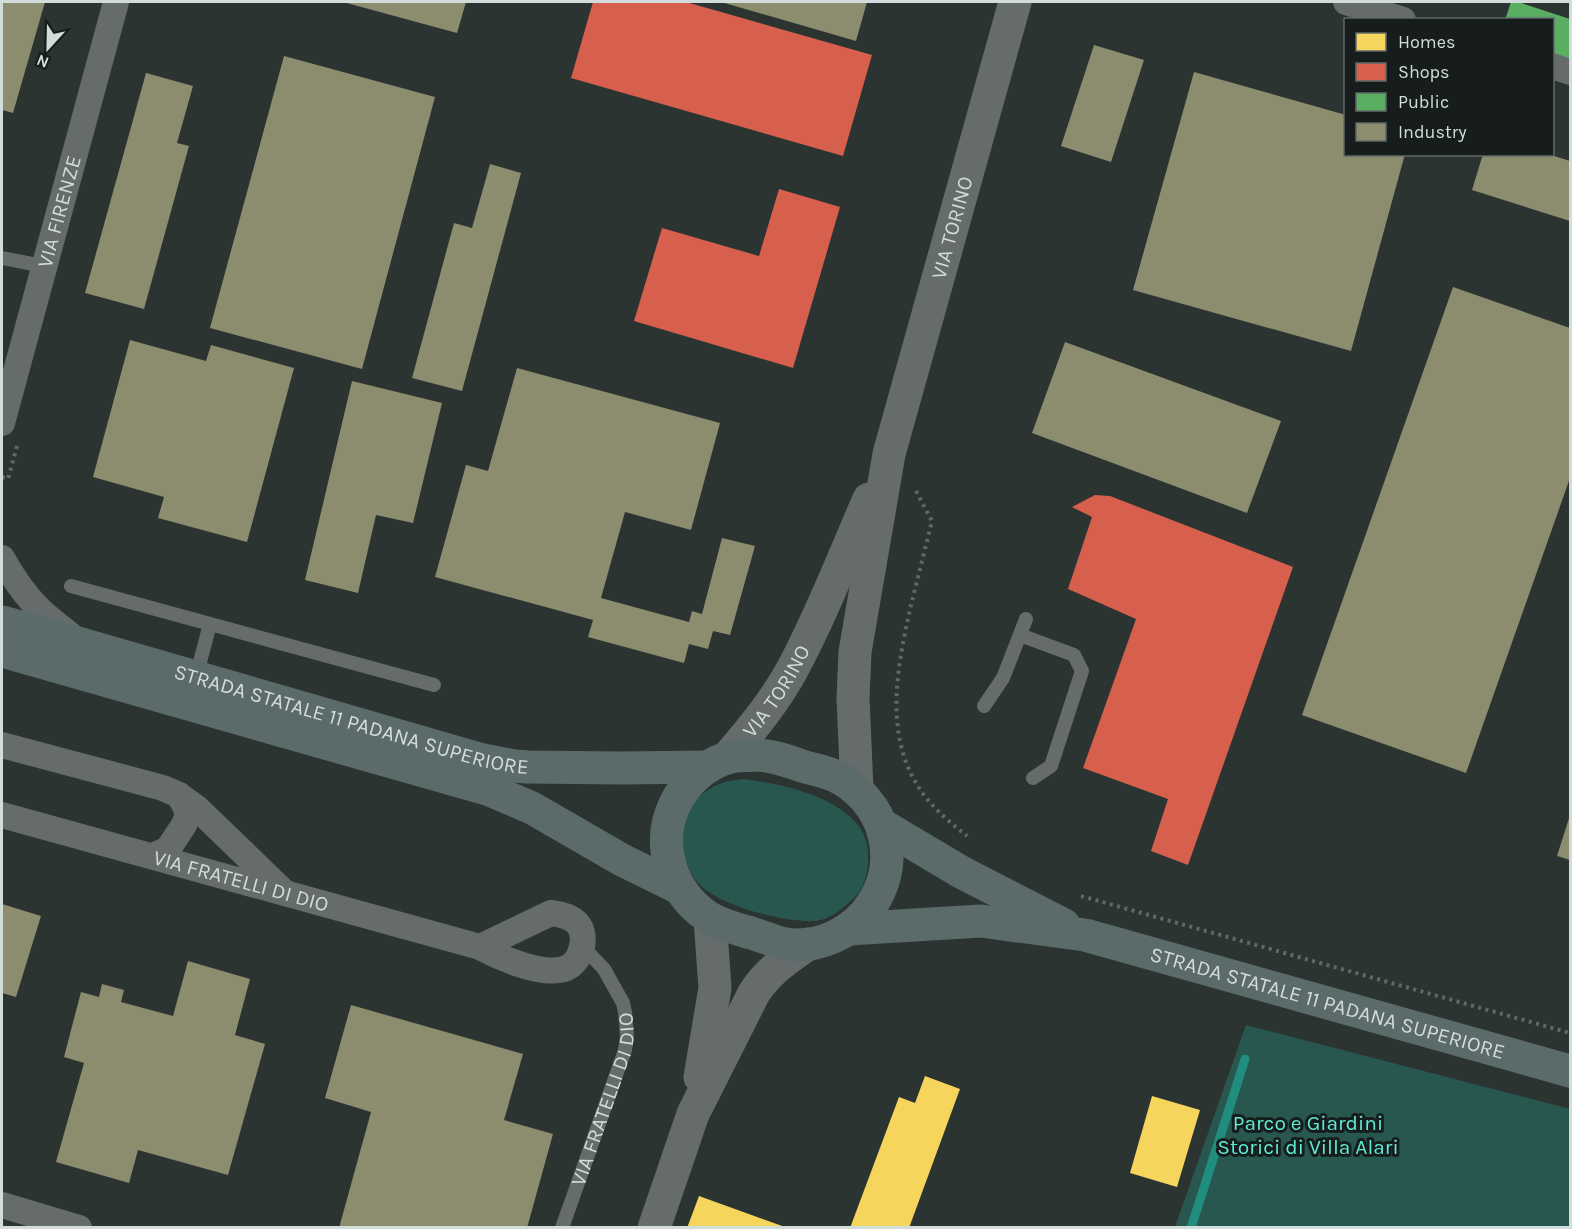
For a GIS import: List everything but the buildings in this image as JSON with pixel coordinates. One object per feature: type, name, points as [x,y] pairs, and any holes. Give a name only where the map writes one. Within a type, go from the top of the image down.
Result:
[{"type":"main road","name":"STRADA STATALE 11 PADANA SUPERIORE","points":[[2,622],[506,765],[610,768],[718,762],[758,755],[772,756],[832,775],[857,790],[871,806],[882,825],[887,849],[885,874],[879,892],[869,910],[859,921],[829,939],[808,944],[783,943],[710,919],[688,900],[672,875],[667,854],[669,818],[682,791],[694,778],[718,762]]},
{"type":"main road","name":"STRADA STATALE 11 PADANA SUPERIORE","points":[[2,651],[490,790],[532,808],[622,860],[679,888]]},
{"type":"main road","name":"STRADA STATALE 11 PADANA SUPERIORE","points":[[882,825],[961,872],[1084,935]]},
{"type":"main road","name":"STRADA STATALE 11 PADANA SUPERIORE","points":[[848,929],[981,921],[1084,935],[1570,1071]]},
{"type":"street","name":"VIA FIRENZE","points":[[2,423],[116,2]]},
{"type":"street","name":"VIA TORINO","points":[[857,790],[853,698],[855,652],[889,454],[1016,2]]},
{"type":"street","points":[[1346,2],[1397,18]]},
{"type":"street","points":[[1554,67],[1570,72]]},
{"type":"street","name":"VIA TORINO","points":[[718,762],[763,715],[793,667],[818,616],[889,454]]},
{"type":"street","points":[[2,558],[21,588],[41,610],[81,644]]},
{"type":"street","name":"VIA FRATELLI DI DIO","points":[[2,745],[163,788],[179,795],[197,808],[285,893]]},
{"type":"street","name":"VIA FRATELLI DI DIO","points":[[153,856],[168,849],[184,825],[187,810],[179,795]]},
{"type":"street","name":"VIA FRATELLI DI DIO","points":[[2,815],[480,947],[527,966],[548,970],[567,968],[579,956],[582,946]]},
{"type":"street","points":[[480,947],[551,913],[561,914],[579,925],[582,946]]},
{"type":"street","points":[[693,1114],[716,988],[710,919]]},
{"type":"street","points":[[654,1227],[693,1114],[754,993],[778,965],[808,944]]},
{"type":"street","points":[[2,1205],[79,1227]]},
{"type":"lane","points":[[2,258],[44,266]]},
{"type":"lane","points":[[71,586],[434,685]]},
{"type":"lane","points":[[984,706],[1003,678],[1026,619]]},
{"type":"lane","points":[[196,677],[210,624]]},
{"type":"lane","points":[[1020,635],[1074,655],[1082,671],[1051,766],[1033,778]]},
{"type":"lane","name":"VIA FRATELLI DI DIO","points":[[562,1227],[625,1050],[627,1036],[626,1012],[623,1003],[604,969],[582,946]]},
{"type":"green space","points":[[744,779],[783,786],[820,798],[843,811],[860,828],[868,848],[865,880],[856,896],[843,908],[828,918],[815,921],[787,919],[737,906],[709,892],[699,884],[688,866],[682,842],[684,819],[688,809],[697,798],[714,786]]},
{"type":"green space","name":"Parco e Giardini Storici di Villa Alari","points":[[1246,1025],[1570,1109],[1570,1227],[1175,1227]]},
{"type":"waterway","points":[[1191,1228],[1245,1059]]}]
